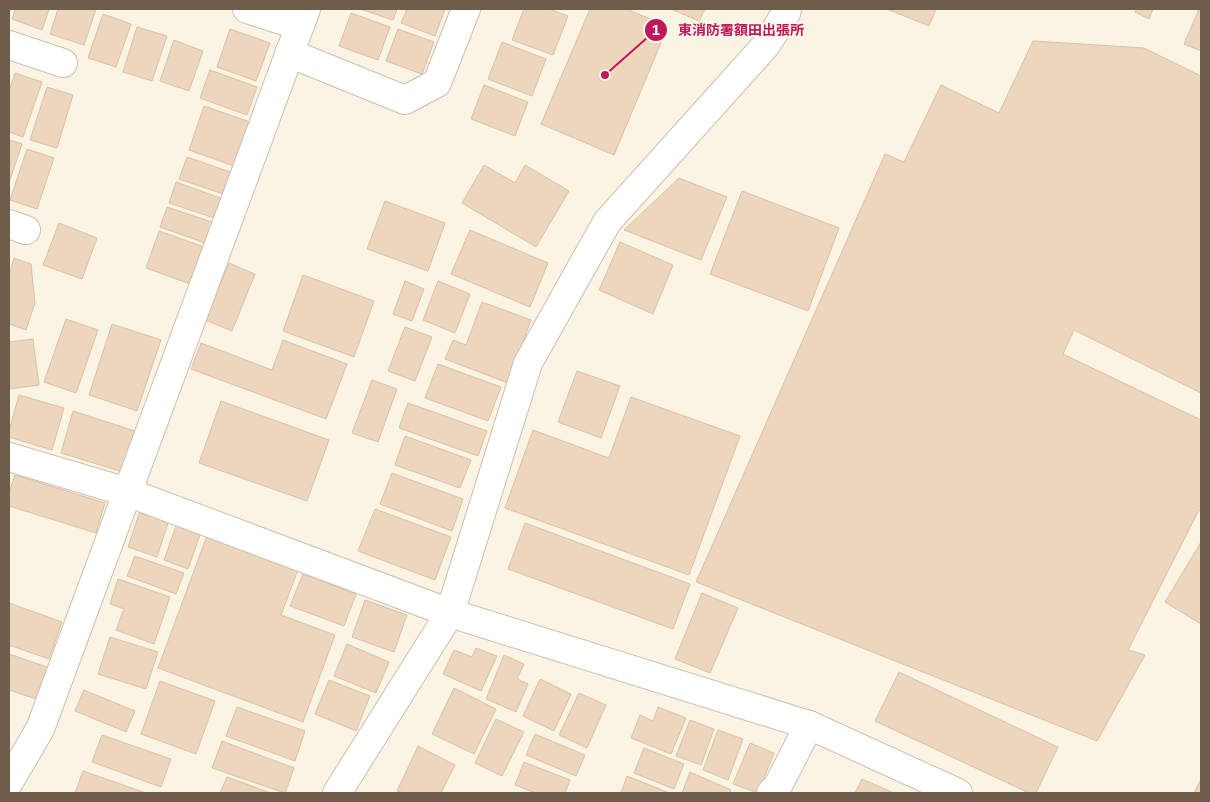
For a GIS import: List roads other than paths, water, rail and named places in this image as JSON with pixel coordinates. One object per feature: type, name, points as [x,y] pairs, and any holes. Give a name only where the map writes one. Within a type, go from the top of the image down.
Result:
[{"type":"street","points":[[9,782],[40,729],[303,18],[247,9]]},
{"type":"street","points":[[289,53],[405,100],[437,83],[466,9]]},
{"type":"street","points":[[337,793],[450,613],[528,363],[607,222],[766,45],[786,13],[786,9]]},
{"type":"street","points":[[9,45],[63,63]]},
{"type":"street","points":[[9,457],[127,492],[450,613],[809,725],[958,793]]},
{"type":"street","points":[[771,793],[778,786],[809,725]]},
{"type":"place","name":"東消防署額田出張所","points":[[605,75]]}]
